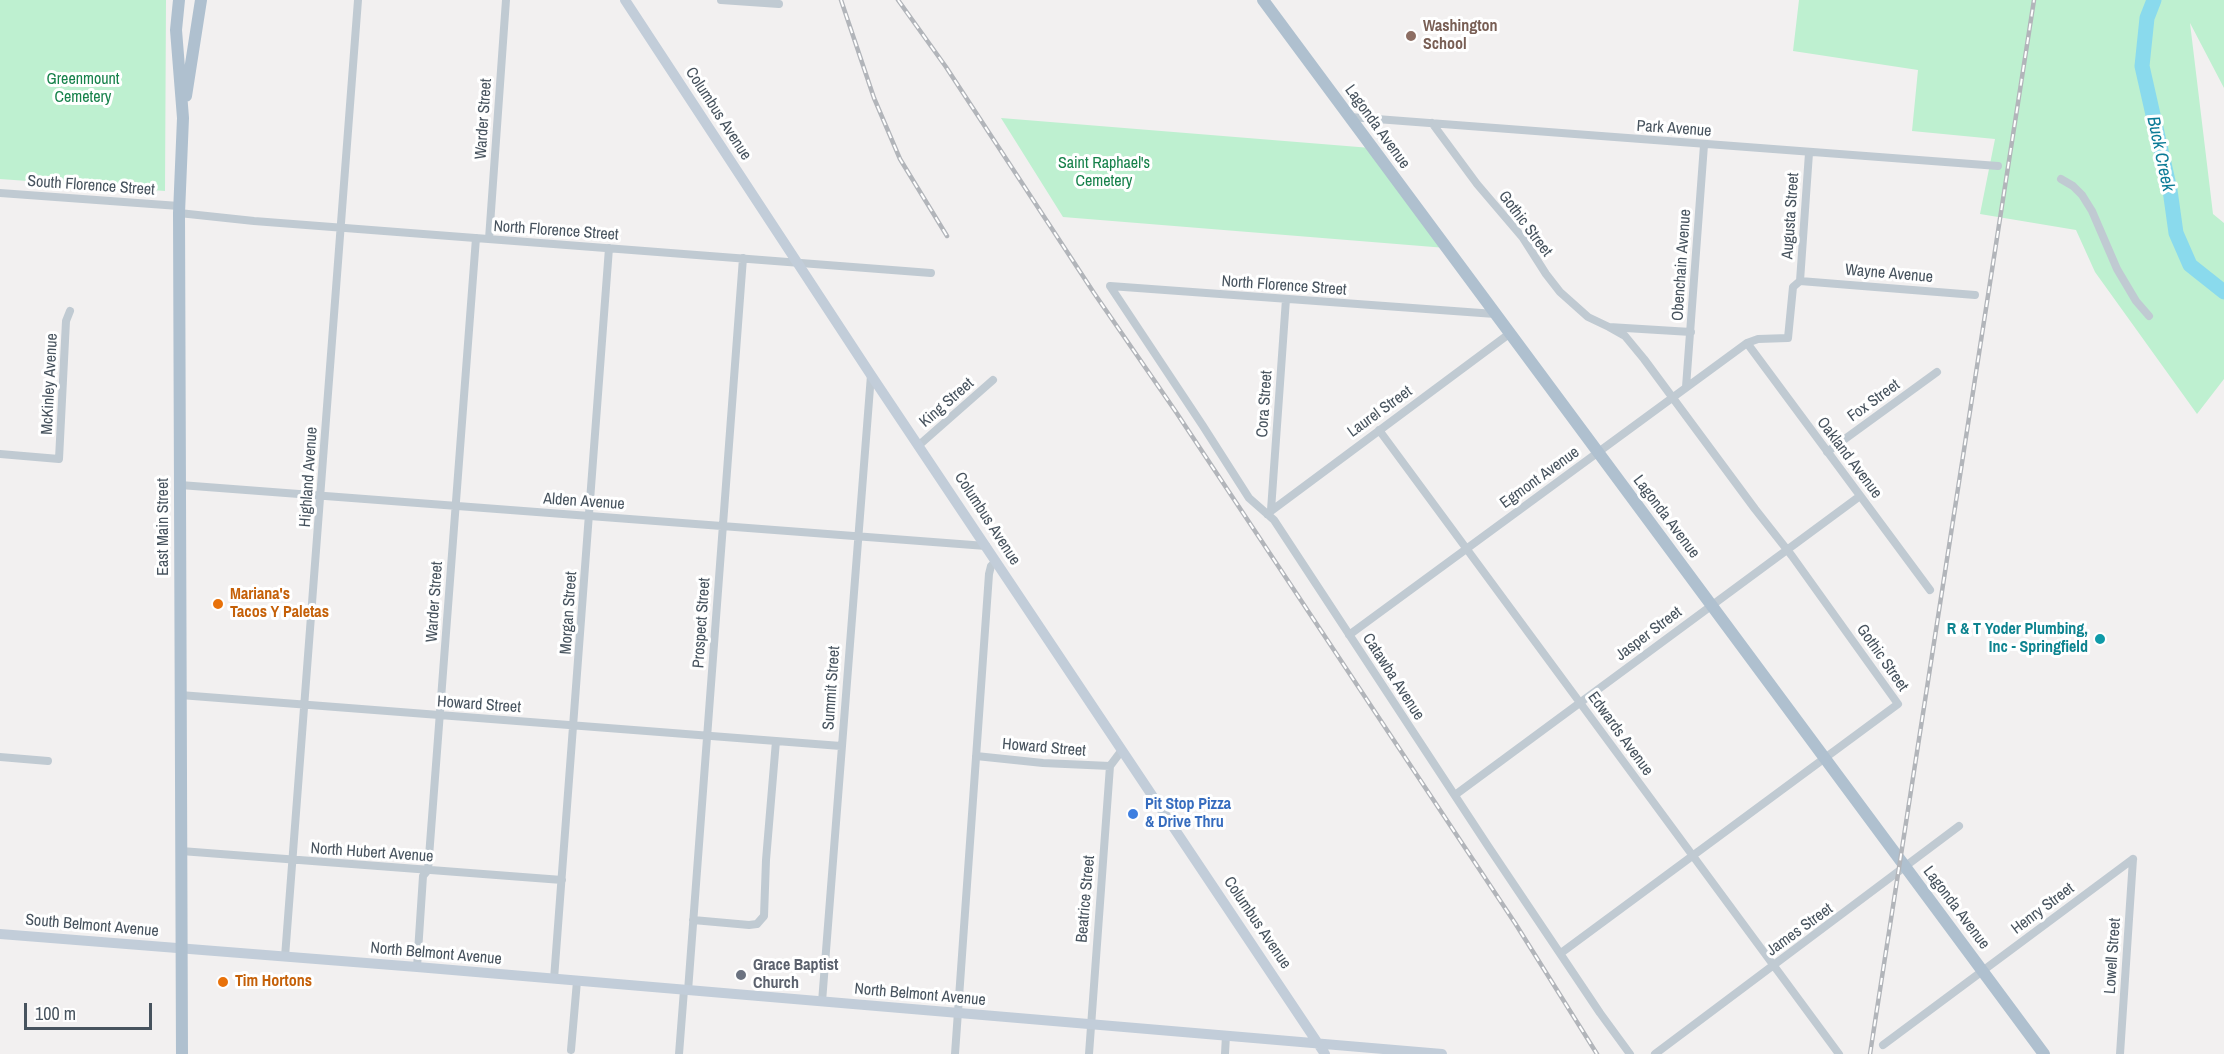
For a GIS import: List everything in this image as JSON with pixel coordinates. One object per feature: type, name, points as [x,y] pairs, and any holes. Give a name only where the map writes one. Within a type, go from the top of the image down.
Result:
[{"type":"main road","points":[[176,30],[179,0]]},
{"type":"main road","points":[[183,117],[201,0]]},
{"type":"main road","name":"Lagonda Avenue","points":[[1263,0],[2044,1054]]},
{"type":"main road","name":"East Main Street","points":[[176,30],[183,117],[179,210],[182,1054]]},
{"type":"street","name":"East Main Street","points":[[174,0],[176,30]]},
{"type":"street","name":"Highland Avenue","points":[[285,957],[358,0]]},
{"type":"street","name":"Warder Street","points":[[489,239],[506,0]]},
{"type":"street","name":"Columbus Avenue","points":[[625,0],[918,446],[1325,1054]]},
{"type":"street","points":[[721,0],[779,4]]},
{"type":"street","name":"Park Avenue","points":[[1348,117],[1998,166]]},
{"type":"street","name":"Gothic Street","points":[[1432,123],[1477,184],[1523,238],[1560,292],[1587,317],[1625,336],[1787,549],[1898,704],[1561,953]]},
{"type":"street","name":"Obenchain Avenue","points":[[1686,387],[1704,145]]},
{"type":"street","name":"Augusta Street","points":[[1747,343],[1758,339],[1788,338],[1793,287],[1800,281],[1809,153]]},
{"type":"street","points":[[2061,179],[2082,195],[2092,211],[2117,269],[2136,301],[2149,316]]},
{"type":"street","name":"South Florence Street","points":[[0,193],[179,210]]},
{"type":"street","name":"North Florence Street","points":[[179,210],[341,228],[931,273]]},
{"type":"street","name":"Warder Street","points":[[417,967],[423,876],[428,870],[476,238]]},
{"type":"street","name":"Morgan Street","points":[[554,979],[609,248]]},
{"type":"street","name":"Prospect Street","points":[[679,1054],[693,920],[743,258]]},
{"type":"street","name":"Wayne Avenue","points":[[1800,281],[1975,295]]},
{"type":"street","name":"North Florence Street","points":[[1131,318],[1110,286],[1495,314]]},
{"type":"street","name":"Cora Street","points":[[1269,512],[1286,300]]},
{"type":"street","name":"McKinley Avenue","points":[[0,454],[59,459],[66,321],[70,311]]},
{"type":"street","name":"Catawba Avenue","points":[[1131,318],[1249,498],[1258,508],[1269,512],[1600,1013],[1630,1054]]},
{"type":"street","name":"Gothic Street","points":[[1609,327],[1690,332]]},
{"type":"street","name":"Laurel Street","points":[[1269,512],[1509,334]]},
{"type":"street","name":"Egmont Avenue","points":[[1349,635],[1747,343]]},
{"type":"street","name":"Oakland Avenue","points":[[1747,343],[1930,590]]},
{"type":"street","name":"Fox Street","points":[[1827,452],[1937,372]]},
{"type":"street","name":"Summit Street","points":[[822,1002],[871,375]]},
{"type":"street","name":"King Street","points":[[918,446],[993,380]]},
{"type":"street","name":"Edwards Avenue","points":[[1379,430],[1839,1054]]},
{"type":"street","name":"Alden Avenue","points":[[180,485],[986,546]]},
{"type":"street","name":"Jasper Street","points":[[1455,795],[1860,495]]},
{"type":"street","points":[[955,1054],[989,574],[991,566],[996,561]]},
{"type":"street","name":"Howard Street","points":[[180,695],[842,746]]},
{"type":"street","points":[[693,920],[749,925],[757,924],[764,916],[766,860],[776,741]]},
{"type":"street","points":[[1110,766],[1122,750]]},
{"type":"street","name":"Howard Street","points":[[976,756],[1043,764],[1110,766]]},
{"type":"street","points":[[0,757],[48,761]]},
{"type":"street","name":"Beatrice Street","points":[[1089,1054],[1110,766]]},
{"type":"street","name":"James Street","points":[[1655,1054],[1906,868],[1959,826]]},
{"type":"street","name":"North Hubert Avenue","points":[[181,851],[562,880]]},
{"type":"street","name":"Henry Street","points":[[1883,1045],[2133,859]]},
{"type":"street","name":"Lowell Street","points":[[2120,1054],[2133,859]]},
{"type":"street","name":"South Belmont Avenue","points":[[0,934],[181,949]]},
{"type":"street","name":"North Belmont Avenue","points":[[181,949],[1442,1054]]},
{"type":"street","points":[[571,1050],[577,981]]},
{"type":"street","points":[[1226,1035],[1226,1054]]},
{"type":"green space","name":"Greenmount Cemetery","points":[[0,0],[166,0],[165,191],[0,179]]},
{"type":"green space","points":[[1799,0],[2224,0],[2224,88],[2190,23],[2213,214],[2224,223],[2224,379],[2197,414],[2095,272],[2076,230],[1980,214],[1995,139],[1912,131],[1918,70],[1793,51]]},
{"type":"green space","name":"Saint Raphael's Cemetery","points":[[1001,118],[1371,148],[1446,248],[1063,217]]},
{"type":"waterway","name":"Buck Creek","points":[[2154,0],[2147,18],[2142,66],[2170,190],[2176,233],[2190,265],[2224,292]]},
{"type":"railway","points":[[841,0],[874,98],[900,159],[947,236]]},
{"type":"railway","points":[[898,0],[946,67],[1094,293],[1176,412],[1515,923],[1597,1054]]},
{"type":"railway","points":[[1870,1054],[2034,0]]},
{"type":"place","name":"Washington School","points":[[1411,36]]},
{"type":"place","name":"Mariana's Tacos Y Paletas","points":[[218,604]]},
{"type":"place","name":"R & T Yoder Plumbing, Inc - Springfield","points":[[2100,639]]},
{"type":"place","name":"Pit Stop Pizza & Drive Thru","points":[[1133,814]]},
{"type":"place","name":"Grace Baptist Church","points":[[741,975]]},
{"type":"place","name":"Tim Hortons","points":[[223,982]]}]
